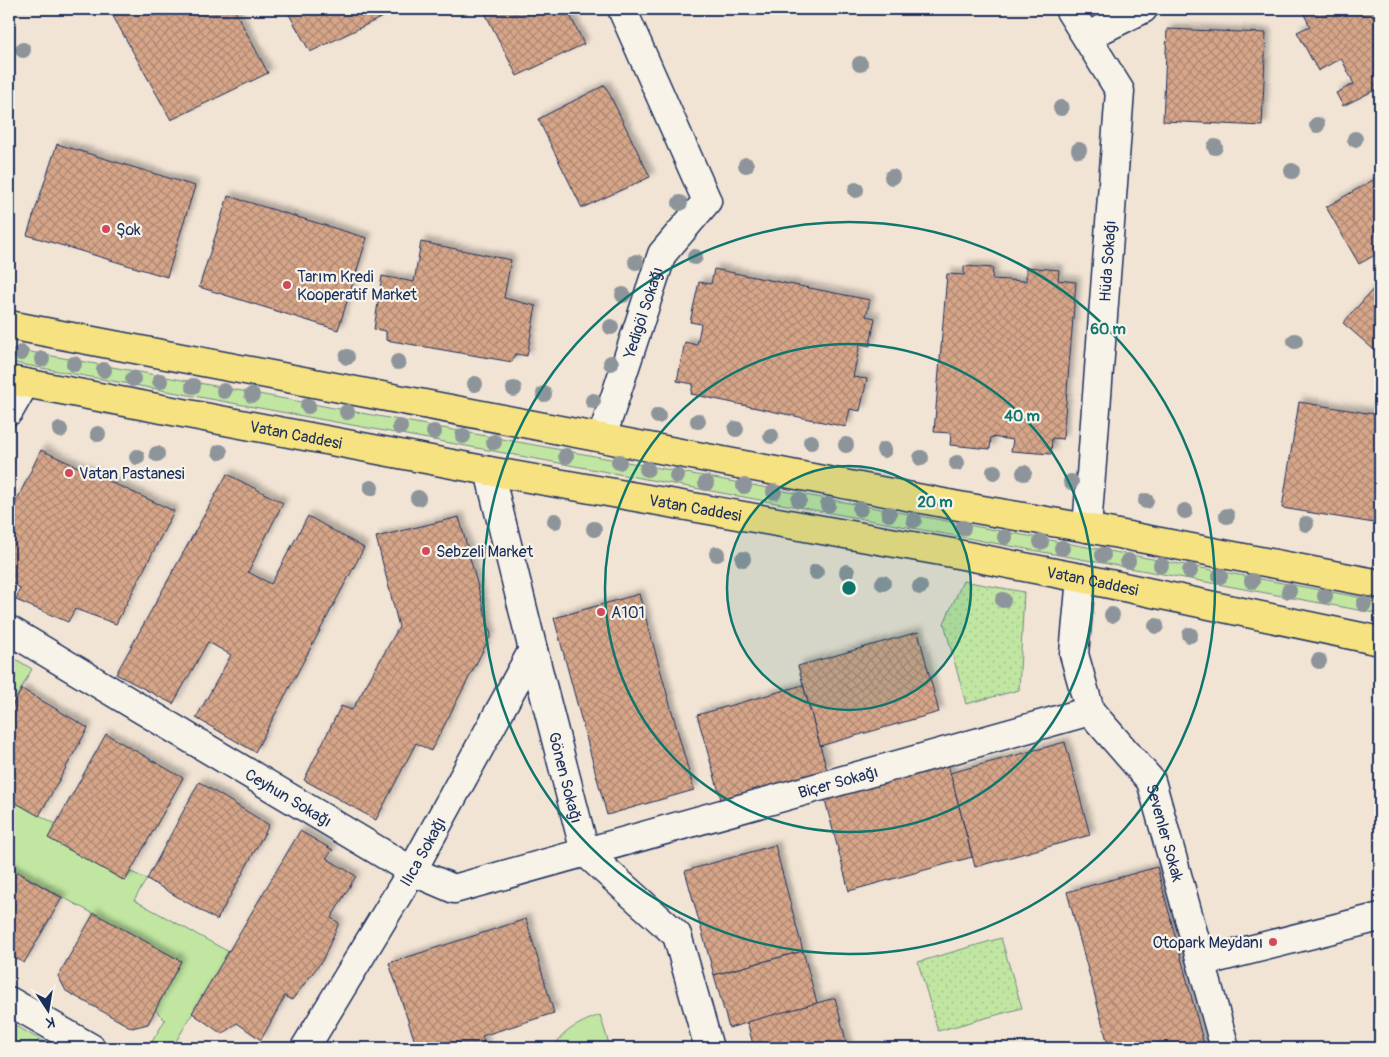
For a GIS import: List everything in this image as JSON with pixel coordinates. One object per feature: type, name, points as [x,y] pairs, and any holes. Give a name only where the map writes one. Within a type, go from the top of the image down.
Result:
[{"type":"main road","points":[[9,325],[959,506],[1087,528],[1380,584]]},
{"type":"main road","name":"Vatan Caddesi","points":[[17,381],[1081,578],[1380,641]]},
{"type":"street","name":"Yedigöl Sokağı","points":[[602,437],[662,254],[707,201],[622,9]]},
{"type":"street","name":"Hüda Sokağı","points":[[1069,9],[1088,36],[1120,91],[1087,528]]},
{"type":"street","points":[[1088,36],[1143,9]]},
{"type":"street","points":[[9,410],[17,381]]},
{"type":"street","name":"Gönen Sokağı","points":[[490,470],[533,650],[585,852]]},
{"type":"street","name":"Sevenler Sokak","points":[[1081,578],[1074,654],[1090,711],[1151,781],[1225,1048]]},
{"type":"street","name":"Ceyhun Sokağı","points":[[9,630],[412,871],[454,889],[585,852]]},
{"type":"street","name":"Ilıca Sokağı","points":[[305,1048],[412,871],[533,650]]},
{"type":"street","name":"Biçer Sokağı","points":[[585,852],[1090,711]]},
{"type":"street","points":[[585,852],[677,936],[708,1048]]},
{"type":"street","points":[[1202,962],[1380,917]]},
{"type":"street","points":[[9,1000],[90,1048]]},
{"type":"green space","points":[[9,348],[1380,601],[1380,614],[9,362]]},
{"type":"green space","points":[[963,581],[1024,592],[1019,690],[966,704],[944,623]]},
{"type":"green space","points":[[9,655],[32,669],[9,711]]},
{"type":"green space","points":[[9,799],[56,824],[49,838],[125,881],[131,872],[147,879],[134,900],[229,952],[172,1048],[155,1048],[150,1045],[165,1020],[155,1010],[181,961],[9,867]]},
{"type":"green space","points":[[1001,938],[1022,1008],[938,1031],[918,962]]},
{"type":"green space","points":[[600,1015],[609,1044],[628,1048],[554,1048],[567,1032]]},
{"type":"green space","points":[[9,1022],[55,1048],[9,1048]]},
{"type":"building","points":[[109,9],[234,9],[268,73],[171,120]]},
{"type":"building","points":[[286,9],[399,9],[310,52]]},
{"type":"building","points":[[483,9],[567,9],[584,44],[517,76]]},
{"type":"building","points":[[1301,9],[1380,9],[1380,89],[1343,106],[1336,93],[1354,84],[1341,58],[1318,71],[1297,32],[1310,26]]},
{"type":"building","points":[[1167,29],[1266,33],[1262,126],[1163,121]]},
{"type":"building","points":[[605,85],[650,177],[582,208],[538,119]]},
{"type":"building","points":[[57,144],[195,186],[167,277],[27,235]]},
{"type":"building","points":[[1380,176],[1380,252],[1359,264],[1326,207]]},
{"type":"building","points":[[228,196],[367,238],[338,330],[199,287]]},
{"type":"building","points":[[421,242],[511,260],[504,298],[536,306],[527,356],[516,354],[512,362],[386,340],[386,331],[374,329],[382,276],[414,282]]},
{"type":"building","points":[[964,266],[993,268],[992,279],[1026,281],[1026,267],[1059,270],[1058,280],[1076,282],[1063,439],[1052,438],[1051,454],[1011,451],[1013,440],[991,437],[990,449],[950,445],[951,433],[934,432],[947,274],[964,275]]},
{"type":"building","points":[[714,269],[870,300],[866,316],[875,318],[870,346],[860,344],[853,377],[867,379],[860,411],[850,409],[846,427],[691,394],[693,384],[677,381],[685,342],[697,345],[701,324],[690,322],[699,282],[711,284]]},
{"type":"building","points":[[1376,286],[1380,289],[1380,355],[1343,323]]},
{"type":"building","points":[[1299,402],[1380,415],[1380,524],[1282,508]]},
{"type":"building","points":[[41,450],[174,511],[116,624],[75,609],[68,622],[16,600],[20,588],[9,581],[9,516]]},
{"type":"building","points":[[227,474],[283,503],[248,572],[271,584],[308,516],[364,548],[255,752],[196,718],[231,655],[208,642],[173,704],[116,674]]},
{"type":"building","points":[[459,517],[491,635],[431,751],[416,743],[376,820],[304,780],[341,706],[352,710],[399,627],[376,537]]},
{"type":"building","points":[[639,594],[694,790],[607,815],[554,618]]},
{"type":"building","points":[[918,632],[939,712],[820,746],[798,666]]},
{"type":"building","points":[[803,685],[827,770],[721,799],[697,715]]},
{"type":"building","points":[[22,689],[88,728],[39,816],[9,799],[9,711]]},
{"type":"building","points":[[106,734],[183,778],[125,881],[48,838]]},
{"type":"building","points":[[1065,742],[1090,835],[975,867],[950,773]]},
{"type":"building","points":[[948,764],[972,857],[849,891],[825,800]]},
{"type":"building","points":[[199,782],[269,825],[217,920],[147,879]]},
{"type":"building","points":[[300,831],[333,850],[326,858],[356,876],[331,918],[339,923],[322,961],[292,1000],[285,996],[261,1040],[237,1023],[222,1034],[192,1013]]},
{"type":"building","points":[[775,845],[803,951],[714,975],[685,871]]},
{"type":"building","points":[[9,867],[62,898],[24,963],[9,955]]},
{"type":"building","points":[[1157,867],[1205,1048],[1109,1048],[1067,892]]},
{"type":"building","points":[[94,913],[181,961],[148,1024],[132,1028],[66,991],[58,976]]},
{"type":"building","points":[[526,919],[554,1013],[482,1036],[486,1048],[417,1048],[389,963]]},
{"type":"building","points":[[803,951],[817,1003],[729,1028],[714,975]]},
{"type":"building","points":[[835,998],[848,1048],[754,1048],[747,1022]]},
{"type":"place","name":"Şok","points":[[106,229]]},
{"type":"place","name":"Tarım Kredi Kooperatif Market","points":[[287,285]]},
{"type":"place","name":"Vatan Pastanesi","points":[[69,473]]},
{"type":"place","name":"Sebzeli Market","points":[[426,551]]},
{"type":"place","name":"A101","points":[[601,612]]},
{"type":"place","name":"Otopark Meydanı","points":[[1273,942]]}]
